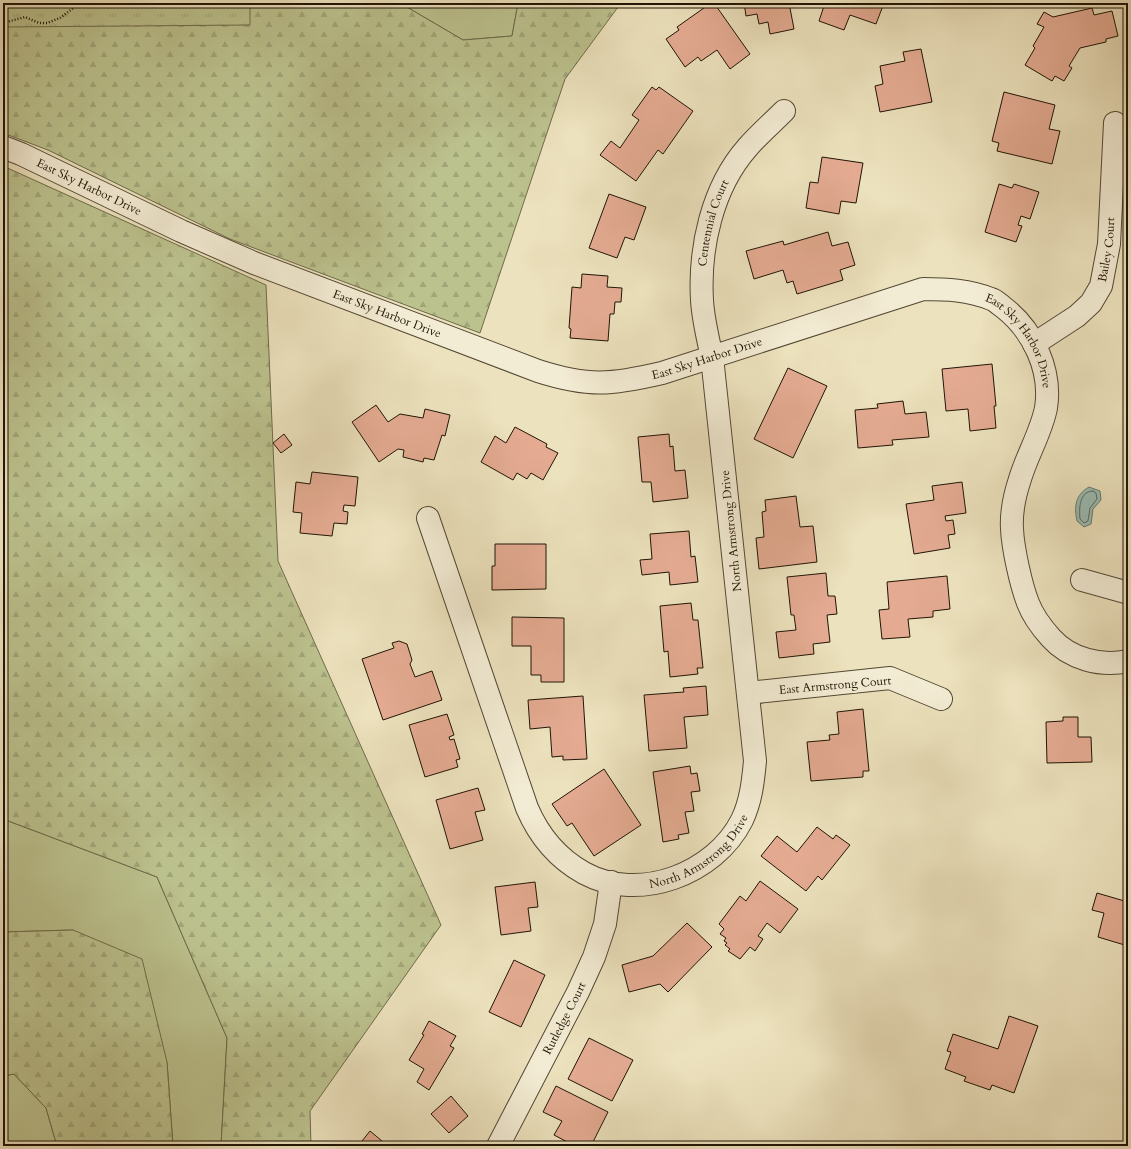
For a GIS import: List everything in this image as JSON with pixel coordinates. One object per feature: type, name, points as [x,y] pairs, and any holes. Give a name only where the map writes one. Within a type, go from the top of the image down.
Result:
[{"type":"street","name":"Centennial Court","points":[[712,357],[702,301],[702,262],[709,222],[718,195],[742,154],[784,110]]},
{"type":"street","name":"Bailey Court","points":[[1034,344],[1077,316],[1091,303],[1101,286],[1109,244],[1115,122]]},
{"type":"street","name":"East Sky Harbor Drive","points":[[3,147],[219,248],[563,379],[589,383],[628,381],[662,374],[923,289],[948,289],[973,292],[993,299],[1017,318],[1034,344],[1043,364],[1047,386],[1046,408],[1038,434],[1020,479],[1014,503],[1012,529],[1028,603],[1040,626],[1056,644],[1074,656],[1095,662],[1118,663],[1128,661]]},
{"type":"street","name":"North Armstrong Drive","points":[[428,518],[524,801],[535,826],[552,848],[564,859],[585,873],[611,882],[639,885],[670,880],[707,861],[732,835],[747,807],[754,776],[755,761],[712,357]]},
{"type":"street","points":[[1082,580],[1125,592],[1128,591]]},
{"type":"street","name":"East Armstrong Court","points":[[748,693],[890,678],[941,699]]},
{"type":"street","name":"Rutledge Court","points":[[498,1146],[578,992],[594,957],[604,924],[611,882]]},
{"type":"path","points":[[3,23],[25,17],[47,23],[60,18],[80,3]]},
{"type":"green space","points":[[3,3],[400,3],[463,40],[512,36],[518,3],[621,3],[565,79],[480,333],[230,239],[48,150],[3,133]]},
{"type":"green space","points":[[3,3],[250,3],[250,25],[3,27]]},
{"type":"green space","points":[[400,3],[518,3],[512,36],[463,40]]},
{"type":"green space","points":[[3,166],[266,285],[278,561],[441,925],[310,1111],[311,1146],[221,1146],[227,1038],[157,877],[3,819]]},
{"type":"green space","points":[[3,819],[157,877],[227,1038],[221,1146],[173,1146],[167,1062],[73,930],[3,932]]},
{"type":"green space","points":[[73,930],[142,959],[167,1062],[173,1146],[57,1146],[46,1108],[14,1074],[3,1076],[3,932]]},
{"type":"green space","points":[[14,1074],[46,1108],[57,1146],[3,1146],[3,1076]]},
{"type":"water","points":[[1089,487],[1100,491],[1101,500],[1093,509],[1091,524],[1084,527],[1077,521],[1076,506],[1078,498],[1084,490]]},
{"type":"building","points":[[711,3],[714,3],[750,54],[730,69],[717,50],[701,61],[698,57],[685,67],[666,39],[679,30],[677,27]]},
{"type":"building","points":[[744,3],[789,3],[794,29],[770,34],[768,22],[759,24],[757,14],[746,16]]},
{"type":"building","points":[[825,3],[884,3],[876,24],[850,15],[844,30],[819,21]]},
{"type":"building","points":[[1092,8],[1094,15],[1112,11],[1118,36],[1106,39],[1106,42],[1080,48],[1069,66],[1072,68],[1064,81],[1055,76],[1052,81],[1025,65],[1035,48],[1033,46],[1044,27],[1037,24],[1044,12],[1053,17]]},
{"type":"building","points":[[921,49],[932,102],[880,112],[875,86],[883,84],[880,66],[905,61],[903,52]]},
{"type":"building","points":[[652,87],[656,90],[659,87],[693,111],[663,154],[658,150],[636,181],[600,155],[611,141],[620,148],[639,120],[632,115]]},
{"type":"building","points":[[1004,92],[1055,105],[1049,129],[1060,131],[1052,164],[997,151],[999,143],[992,141]]},
{"type":"building","points":[[822,157],[863,163],[856,203],[841,201],[839,214],[806,208],[810,182],[818,183]]},
{"type":"building","points":[[999,184],[1012,188],[1014,184],[1039,192],[1030,219],[1021,216],[1018,225],[1022,226],[1016,242],[985,232]]},
{"type":"building","points":[[609,194],[646,207],[634,240],[625,237],[617,258],[589,248]]},
{"type":"building","points":[[828,232],[832,246],[848,242],[855,265],[840,270],[843,280],[797,294],[793,281],[787,283],[783,270],[754,279],[746,251],[783,241],[784,245]]},
{"type":"building","points":[[582,274],[608,276],[607,287],[622,288],[621,302],[615,302],[614,314],[610,314],[608,341],[570,338],[571,329],[569,328],[572,287],[581,288]]},
{"type":"building","points":[[992,364],[996,406],[994,406],[996,428],[970,431],[968,409],[946,411],[942,369]]},
{"type":"building","points":[[788,368],[827,386],[793,458],[754,439]]},
{"type":"building","points":[[903,401],[905,414],[926,412],[929,437],[892,440],[893,445],[858,448],[855,410],[878,408],[877,404]]},
{"type":"building","points":[[376,405],[388,422],[400,414],[423,418],[425,409],[450,415],[445,436],[442,435],[434,460],[424,458],[423,462],[403,457],[404,450],[398,449],[379,462],[352,422]]},
{"type":"building","points":[[515,427],[547,444],[546,447],[558,453],[543,480],[531,473],[527,479],[517,473],[513,480],[481,462],[495,436],[506,443]]},
{"type":"building","points":[[284,434],[292,445],[281,453],[273,443]]},
{"type":"building","points":[[669,434],[670,447],[673,446],[675,471],[685,470],[688,498],[653,502],[651,482],[642,482],[638,437]]},
{"type":"building","points":[[312,472],[358,477],[355,506],[344,505],[343,511],[348,512],[347,524],[334,523],[332,536],[300,533],[302,513],[293,512],[296,482],[310,484]]},
{"type":"building","points":[[962,482],[966,513],[945,516],[946,521],[953,520],[955,534],[948,535],[950,548],[914,554],[906,504],[934,500],[932,486]]},
{"type":"building","points":[[796,496],[800,527],[813,526],[817,562],[759,569],[756,538],[764,537],[762,512],[766,511],[765,500]]},
{"type":"building","points":[[689,531],[691,557],[695,556],[698,582],[670,585],[669,572],[642,575],[640,560],[652,559],[650,534]]},
{"type":"building","points":[[495,544],[546,544],[546,589],[492,590],[492,566],[495,566]]},
{"type":"building","points":[[826,573],[828,596],[835,596],[837,614],[827,615],[830,642],[813,644],[814,654],[779,658],[776,632],[796,630],[794,615],[791,615],[787,577]]},
{"type":"building","points":[[947,576],[950,609],[933,611],[933,617],[908,619],[910,637],[882,639],[879,610],[889,609],[887,582]]},
{"type":"building","points":[[691,603],[693,620],[698,620],[703,668],[697,668],[698,674],[670,677],[668,651],[664,652],[660,606]]},
{"type":"building","points":[[512,617],[564,618],[564,682],[541,682],[541,675],[531,675],[531,646],[512,646]]},
{"type":"building","points":[[399,641],[407,644],[412,660],[410,664],[415,677],[432,671],[442,700],[383,720],[362,659],[394,648],[392,643]]},
{"type":"building","points":[[706,686],[708,715],[684,717],[687,748],[649,751],[644,695],[684,692],[683,688]]},
{"type":"building","points":[[583,696],[587,759],[563,760],[563,756],[552,757],[550,727],[530,729],[528,700]]},
{"type":"building","points":[[863,709],[869,771],[863,771],[863,777],[811,781],[807,742],[830,740],[829,735],[839,734],[837,712]]},
{"type":"building","points":[[447,714],[454,735],[449,737],[450,740],[454,739],[460,759],[456,760],[458,767],[425,777],[409,725]]},
{"type":"building","points":[[1063,717],[1078,717],[1078,737],[1091,737],[1092,762],[1047,763],[1046,722],[1063,721]]},
{"type":"building","points":[[690,766],[691,774],[697,773],[700,791],[691,792],[694,811],[685,812],[689,833],[678,835],[679,839],[663,842],[653,772]]},
{"type":"building","points":[[604,769],[641,825],[594,856],[572,823],[567,826],[552,804]]},
{"type":"building","points":[[478,788],[485,810],[475,812],[483,840],[450,849],[436,800]]},
{"type":"building","points":[[817,827],[833,839],[836,835],[850,845],[822,880],[818,876],[806,891],[761,856],[777,836],[797,852]]},
{"type":"building","points":[[760,881],[798,909],[780,933],[767,923],[758,936],[763,939],[755,951],[750,947],[740,959],[728,951],[730,949],[725,945],[727,943],[724,941],[726,938],[720,934],[724,929],[719,924],[740,896],[746,901]]},
{"type":"building","points":[[535,882],[538,907],[528,908],[531,931],[501,935],[495,887]]},
{"type":"building","points":[[1097,893],[1128,902],[1128,946],[1098,937],[1104,913],[1092,910]]},
{"type":"building","points":[[687,923],[712,947],[668,992],[660,984],[629,992],[622,965],[653,956]]},
{"type":"building","points":[[514,960],[545,975],[521,1027],[489,1012]]},
{"type":"building","points":[[1009,1016],[1038,1026],[1014,1093],[992,1085],[990,1090],[964,1081],[966,1077],[945,1069],[951,1052],[947,1051],[953,1034],[998,1049]]},
{"type":"building","points":[[429,1021],[456,1036],[450,1046],[454,1048],[429,1090],[417,1082],[424,1069],[409,1060],[424,1035],[422,1034]]},
{"type":"building","points":[[589,1038],[633,1060],[612,1101],[568,1079]]},
{"type":"building","points":[[556,1086],[608,1112],[591,1146],[575,1146],[554,1135],[562,1121],[543,1112]]},
{"type":"building","points":[[451,1096],[468,1116],[449,1133],[431,1114]]},
{"type":"building","points":[[370,1131],[388,1146],[358,1146]]}]
